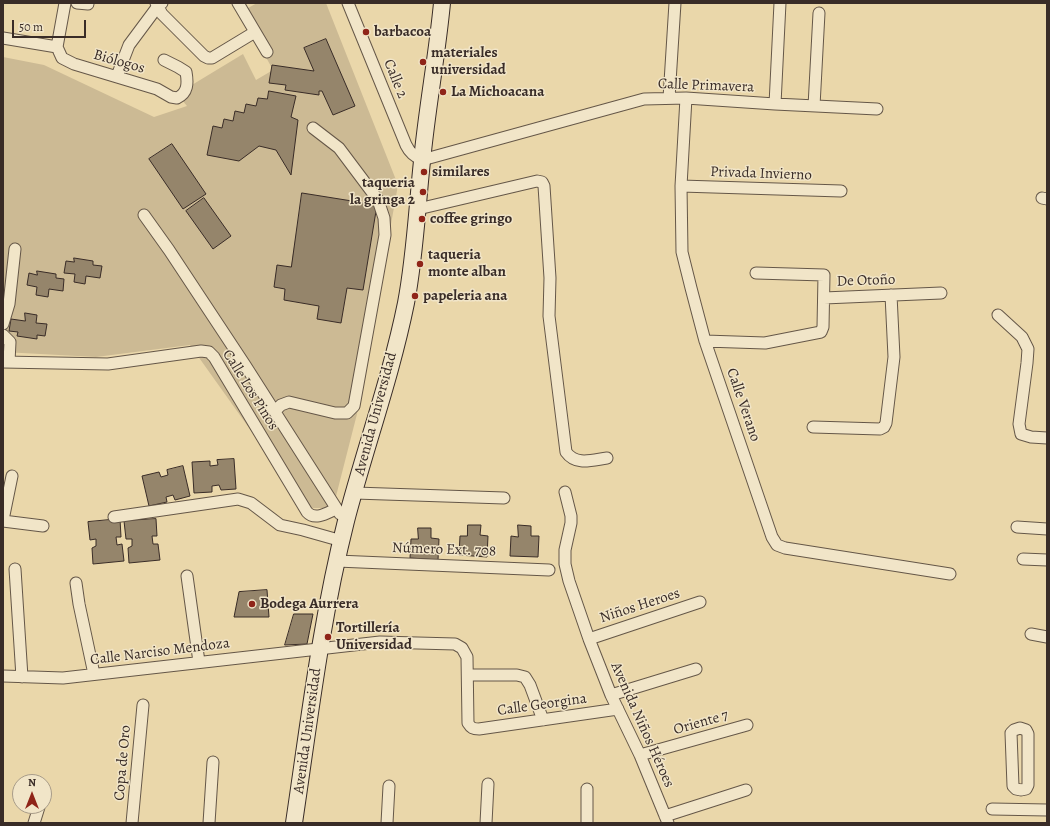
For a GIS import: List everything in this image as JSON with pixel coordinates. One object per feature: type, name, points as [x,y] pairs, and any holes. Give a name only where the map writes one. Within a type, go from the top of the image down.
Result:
[{"type":"street","points":[[3,38],[57,47],[65,3]]},
{"type":"street","points":[[77,3],[88,4]]},
{"type":"street","points":[[238,3],[267,52]]},
{"type":"street","name":"Calle 2","points":[[348,3],[406,145],[415,157],[422,160]]},
{"type":"street","points":[[356,23],[358,3]]},
{"type":"street","name":"Avenida Universidad","points":[[294,823],[320,649],[346,522],[381,404],[406,302],[442,3]]},
{"type":"street","points":[[669,98],[675,3]]},
{"type":"street","points":[[775,104],[780,3]]},
{"type":"street","points":[[159,4],[162,14],[204,56],[208,58],[212,58],[255,32]]},
{"type":"street","points":[[117,76],[129,45],[159,4]]},
{"type":"street","points":[[814,106],[819,13]]},
{"type":"street","name":"Biólogos","points":[[57,47],[62,58],[74,64],[157,89],[177,98],[183,96],[188,84],[186,72],[164,60]]},
{"type":"street","name":"Calle Primavera","points":[[422,160],[644,100],[686,98],[877,109]]},
{"type":"street","name":"Calle Verano","points":[[686,98],[681,186],[682,252],[706,341],[772,537],[777,545],[785,548],[950,574]]},
{"type":"street","points":[[275,411],[281,405],[289,402],[335,413],[347,413],[354,406],[385,235],[384,218],[378,200],[339,148],[313,128]]},
{"type":"street","points":[[418,209],[537,181],[542,182],[544,186],[550,278],[549,316],[566,452],[570,457],[579,461],[607,458]]},
{"type":"street","name":"Privada Invierno","points":[[681,186],[841,191]]},
{"type":"street","points":[[144,215],[169,250],[275,411],[336,509],[346,522]]},
{"type":"street","points":[[3,324],[9,304],[15,249]]},
{"type":"street","points":[[756,273],[824,275],[824,298]]},
{"type":"street","name":"De Otoño","points":[[706,341],[765,343],[821,332],[823,327],[824,298],[941,293]]},
{"type":"street","points":[[813,427],[880,429],[884,427],[886,423],[894,357],[891,295]]},
{"type":"street","points":[[998,315],[1022,337],[1028,349],[1019,424],[1021,434],[1031,437],[1047,438]]},
{"type":"street","points":[[3,335],[10,342],[6,362]]},
{"type":"street","name":"Calle Los Pinos","points":[[6,362],[108,364],[201,351],[209,352],[214,357],[307,512],[310,515],[317,516],[336,509]]},
{"type":"street","points":[[12,476],[3,520],[44,526]]},
{"type":"street","name":"Avenida Niños Héroes","points":[[565,492],[571,516],[571,523],[565,550],[565,564],[569,581],[589,639],[611,695],[640,756],[666,820]]},
{"type":"street","points":[[355,493],[504,498]]},
{"type":"street","points":[[114,517],[238,499],[251,503],[280,525],[342,541]]},
{"type":"street","points":[[1017,527],[1047,528]]},
{"type":"street","points":[[1023,559],[1047,560]]},
{"type":"street","name":"Número Ext. 708","points":[[338,561],[549,570]]},
{"type":"street","points":[[15,569],[22,677]]},
{"type":"street","points":[[187,576],[200,662]]},
{"type":"street","points":[[76,583],[94,674]]},
{"type":"street","name":"Niños Heroes","points":[[589,639],[700,602]]},
{"type":"street","points":[[1031,634],[1047,637]]},
{"type":"street","name":"Calle Narciso Mendoza","points":[[3,676],[63,678],[380,642],[455,644],[465,652],[467,657],[468,722],[470,727]]},
{"type":"street","points":[[611,695],[696,669]]},
{"type":"street","points":[[468,675],[517,675],[525,677],[530,685],[543,720]]},
{"type":"street","name":"Copa de Oro","points":[[132,823],[143,705]]},
{"type":"street","name":"Calle Georgina","points":[[470,727],[479,729],[618,709]]},
{"type":"street","name":"Oriente 7","points":[[640,756],[747,725]]},
{"type":"street","points":[[1020,728],[1026,730],[1028,734],[1028,785],[1026,789],[1022,790],[1016,789],[1013,786],[1011,733],[1020,728]]},
{"type":"street","points":[[209,823],[212,762]]},
{"type":"street","points":[[486,823],[488,784]]},
{"type":"street","points":[[387,823],[389,786]]},
{"type":"street","points":[[587,823],[588,789]]},
{"type":"street","points":[[666,820],[746,790]]},
{"type":"street","points":[[1022,790],[1022,810]]},
{"type":"street","points":[[992,809],[1047,810]]},
{"type":"shaded area","points":[[257,3],[326,3],[398,185],[357,414],[333,508],[306,508],[190,345],[96,357],[3,352],[3,57],[44,65],[154,117],[187,106],[177,94],[243,54],[256,80],[273,70],[241,12]]},
{"type":"building","points":[[326,39],[355,106],[333,115],[322,91],[319,91],[319,95],[285,90],[286,85],[269,83],[272,65],[314,71],[304,48]]},
{"type":"building","points":[[269,91],[296,96],[291,117],[298,120],[291,175],[276,150],[259,146],[239,161],[207,155],[213,126],[222,128],[224,119],[233,121],[235,111],[244,113],[246,104],[256,106],[258,98],[267,99]]},
{"type":"building","points":[[172,144],[206,194],[183,209],[149,159]]},
{"type":"building","points":[[302,193],[377,205],[363,290],[347,288],[341,323],[317,319],[319,306],[284,300],[285,289],[274,287],[277,265],[291,267]]},
{"type":"building","points":[[204,198],[231,236],[213,249],[186,211]]},
{"type":"building","points":[[74,258],[93,261],[93,265],[102,266],[100,278],[86,276],[85,284],[74,282],[75,274],[64,273],[66,261],[74,262]]},
{"type":"building","points":[[37,271],[56,274],[56,278],[64,279],[63,291],[49,289],[48,297],[36,295],[37,287],[27,285],[29,273],[37,275]]},
{"type":"building","points":[[25,313],[37,315],[36,323],[47,324],[45,336],[37,335],[37,339],[17,336],[18,332],[9,331],[11,319],[25,321]]},
{"type":"building","points":[[234,459],[236,489],[221,490],[219,485],[212,486],[212,492],[194,493],[192,462],[210,461],[210,466],[218,465],[217,460]]},
{"type":"building","points":[[183,466],[190,496],[175,500],[173,495],[166,497],[167,502],[149,506],[142,476],[159,472],[161,477],[168,475],[167,470]]},
{"type":"building","points":[[120,519],[121,537],[116,537],[117,545],[122,544],[124,561],[93,564],[92,548],[96,546],[96,539],[90,540],[88,522]]},
{"type":"building","points":[[156,519],[157,536],[152,536],[153,544],[158,544],[160,560],[129,563],[128,548],[132,546],[132,539],[126,539],[124,521]]},
{"type":"building","points":[[468,525],[481,525],[480,535],[488,536],[487,557],[459,555],[460,536],[467,536]]},
{"type":"building","points":[[518,525],[531,526],[531,536],[539,536],[538,557],[510,556],[511,536],[518,537]]},
{"type":"building","points":[[418,528],[431,528],[431,538],[439,539],[438,560],[410,558],[411,539],[418,539]]},
{"type":"building","name":"Bodega Aurrera","points":[[267,590],[269,617],[234,617],[239,592]]},
{"type":"building","points":[[294,614],[313,614],[307,644],[285,645]]},
{"type":"place","name":"barbacoa","points":[[366,32]]},
{"type":"place","name":"materiales universidad","points":[[423,62]]},
{"type":"place","name":"La Michoacana","points":[[443,92]]},
{"type":"place","name":"similares","points":[[424,172]]},
{"type":"place","name":"taqueria la gringa 2","points":[[423,192]]},
{"type":"place","name":"coffee gringo","points":[[422,219]]},
{"type":"place","name":"taqueria monte alban","points":[[420,264]]},
{"type":"place","name":"papeleria ana","points":[[415,296]]},
{"type":"place","name":"Bodega Aurrera","points":[[252,604]]},
{"type":"place","name":"Tortillería Universidad","points":[[328,637]]}]
